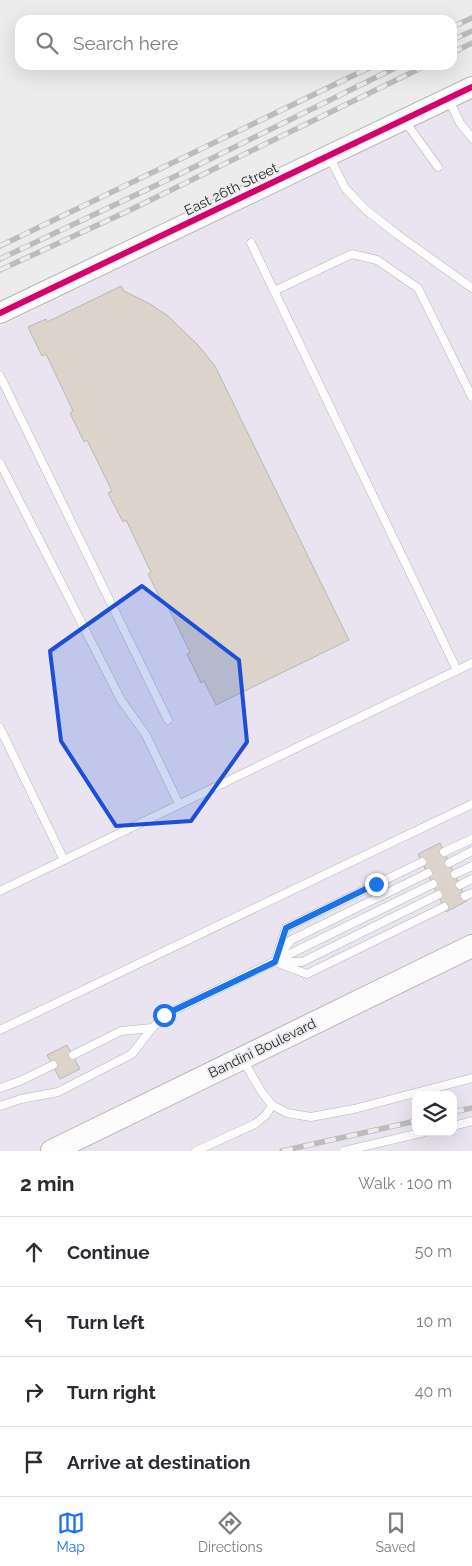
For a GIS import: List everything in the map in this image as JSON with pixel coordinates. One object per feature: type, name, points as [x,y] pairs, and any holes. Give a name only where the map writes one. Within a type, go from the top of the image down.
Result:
[{"type":"main road","name":"Bandini Boulevard","points":[[52,1151],[472,946]]},
{"type":"street","name":"East 26th Street","points":[[0,313],[472,87]]},
{"type":"lane","points":[[448,98],[460,122],[472,138]]},
{"type":"lane","points":[[404,120],[438,167]]},
{"type":"lane","points":[[328,156],[345,188],[366,210],[472,288]]},
{"type":"lane","points":[[251,243],[457,670]]},
{"type":"lane","points":[[274,290],[352,254],[377,260],[418,288],[472,398]]},
{"type":"lane","points":[[0,376],[168,720]]},
{"type":"lane","points":[[0,463],[121,700],[146,735],[179,804]]},
{"type":"lane","points":[[0,891],[472,663]]},
{"type":"lane","points":[[0,728],[64,860]]},
{"type":"lane","points":[[0,1030],[472,804]]},
{"type":"lane","points":[[444,852],[472,839]]},
{"type":"lane","points":[[449,863],[472,852]]},
{"type":"lane","points":[[275,962],[286,928],[422,862]]},
{"type":"lane","points":[[455,874],[472,866]]},
{"type":"lane","points":[[275,962],[292,940],[428,873]]},
{"type":"lane","points":[[460,885],[472,879]]},
{"type":"lane","points":[[0,1106],[21,1099],[58,1092],[132,1054],[152,1028],[167,1014],[433,884]]},
{"type":"lane","points":[[275,962],[302,962],[438,895]]},
{"type":"lane","points":[[275,962],[307,974],[444,907]]},
{"type":"lane","points":[[73,1055],[121,1031],[152,1028]]},
{"type":"lane","points":[[242,1058],[261,1091],[272,1105],[286,1113],[311,1117],[354,1110],[472,1078]]},
{"type":"lane","points":[[0,1088],[17,1083],[53,1065]]},
{"type":"lane","points":[[196,1151],[254,1124],[266,1115],[272,1105]]},
{"type":"lane","points":[[457,1125],[472,1122]]},
{"type":"lane","points":[[344,1151],[412,1135]]},
{"type":"highlighted area","points":[[142,586],[239,660],[247,742],[191,821],[116,826],[61,741],[50,651]]},
{"type":"shaded area","points":[[472,95],[472,1151],[0,1151],[0,327]]},
{"type":"building","points":[[121,286],[124,291],[150,304],[168,316],[198,345],[215,366],[349,640],[216,705],[204,681],[201,683],[187,654],[190,652],[165,601],[162,602],[148,574],[151,572],[126,520],[123,522],[108,493],[112,491],[87,440],[84,442],[70,413],[73,411],[46,354],[42,356],[28,327],[46,319],[47,322]]},
{"type":"building","points":[[440,843],[467,901],[446,912],[418,854]]},
{"type":"building","points":[[67,1045],[80,1069],[60,1079],[47,1055]]},
{"type":"railway","points":[[457,25],[472,18]]},
{"type":"railway","points":[[457,38],[472,31]]},
{"type":"railway","points":[[457,50],[472,43]]},
{"type":"railway","points":[[0,246],[365,70]]},
{"type":"railway","points":[[0,259],[180,174],[391,70]]},
{"type":"railway","points":[[0,270],[126,212],[417,70]]},
{"type":"railway","points":[[457,1111],[472,1108]]},
{"type":"railway","points":[[282,1151],[412,1122]]},
{"type":"cycle path","points":[[0,313],[472,87]]},
{"type":"route","points":[[164,1015],[275,962],[286,928],[376,884]]}]
